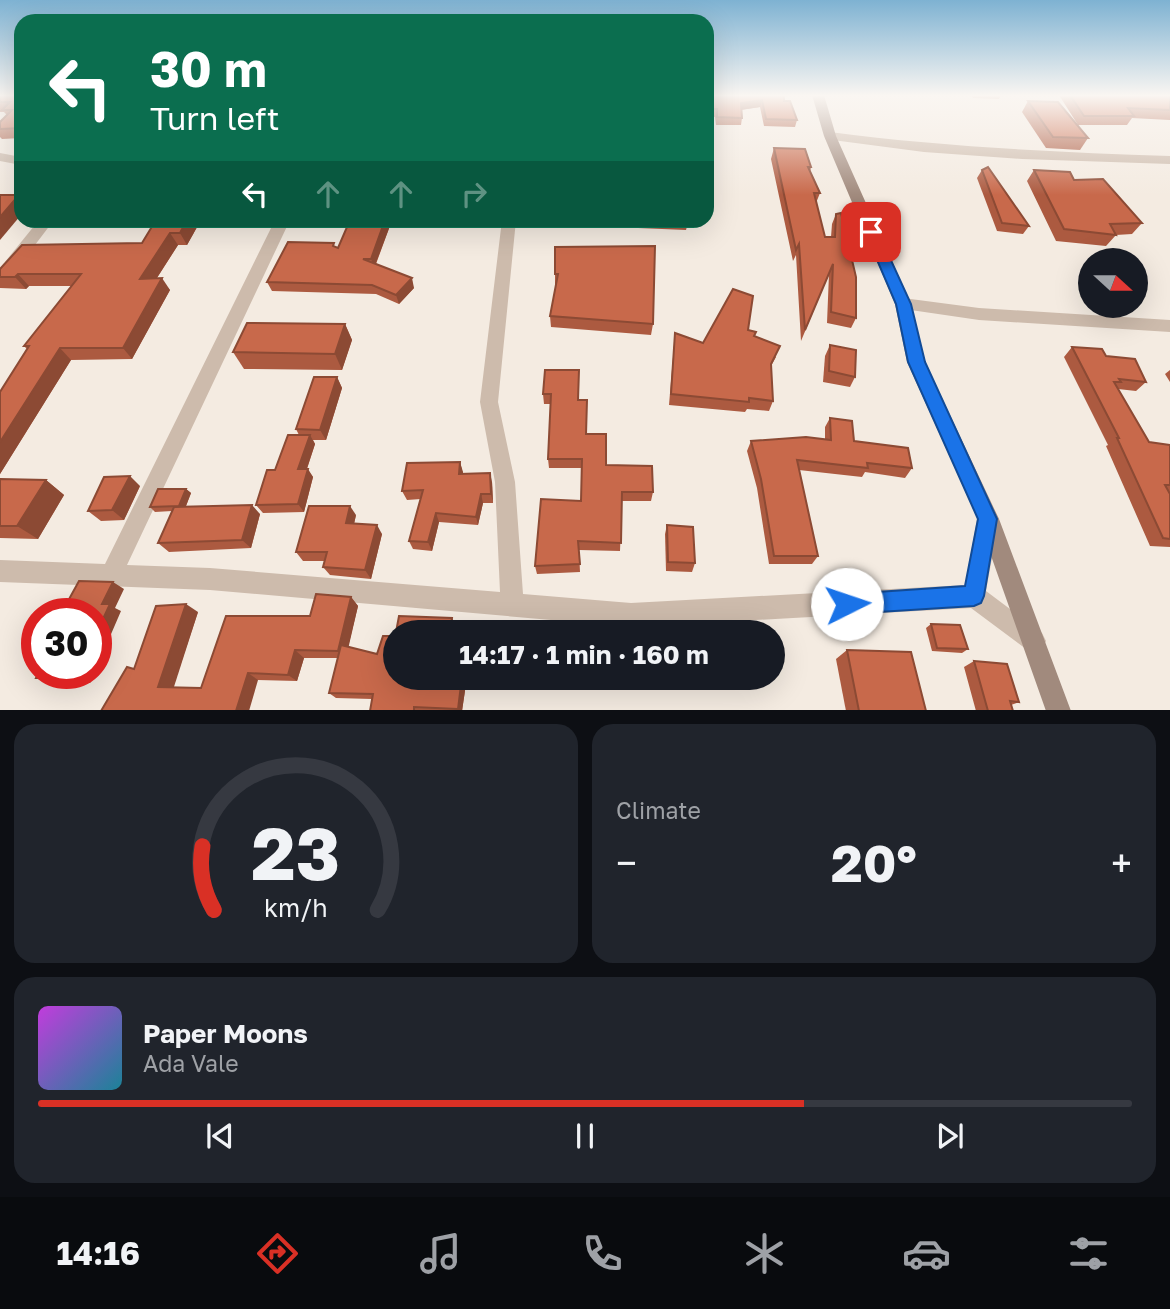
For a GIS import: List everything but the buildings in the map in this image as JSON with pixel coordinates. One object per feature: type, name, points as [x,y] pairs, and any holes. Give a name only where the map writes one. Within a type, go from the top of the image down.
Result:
[{"type":"street","points":[[828,128],[903,304],[916,362],[988,519],[1059,710]]},
{"type":"street","points":[[830,136],[924,148],[1022,155],[1170,160]]},
{"type":"street","points":[[0,279],[41,228]]},
{"type":"street","points":[[110,577],[279,228]]},
{"type":"street","points":[[508,228],[489,402],[505,482],[512,604]]},
{"type":"street","points":[[903,304],[979,314],[1113,320],[1170,326]]},
{"type":"street","points":[[974,596],[988,519]]},
{"type":"street","points":[[0,571],[210,579],[631,615],[974,596],[1034,641]]},
{"type":"route","points":[[847,604],[974,596],[988,519],[916,362],[903,304],[871,232]]}]
